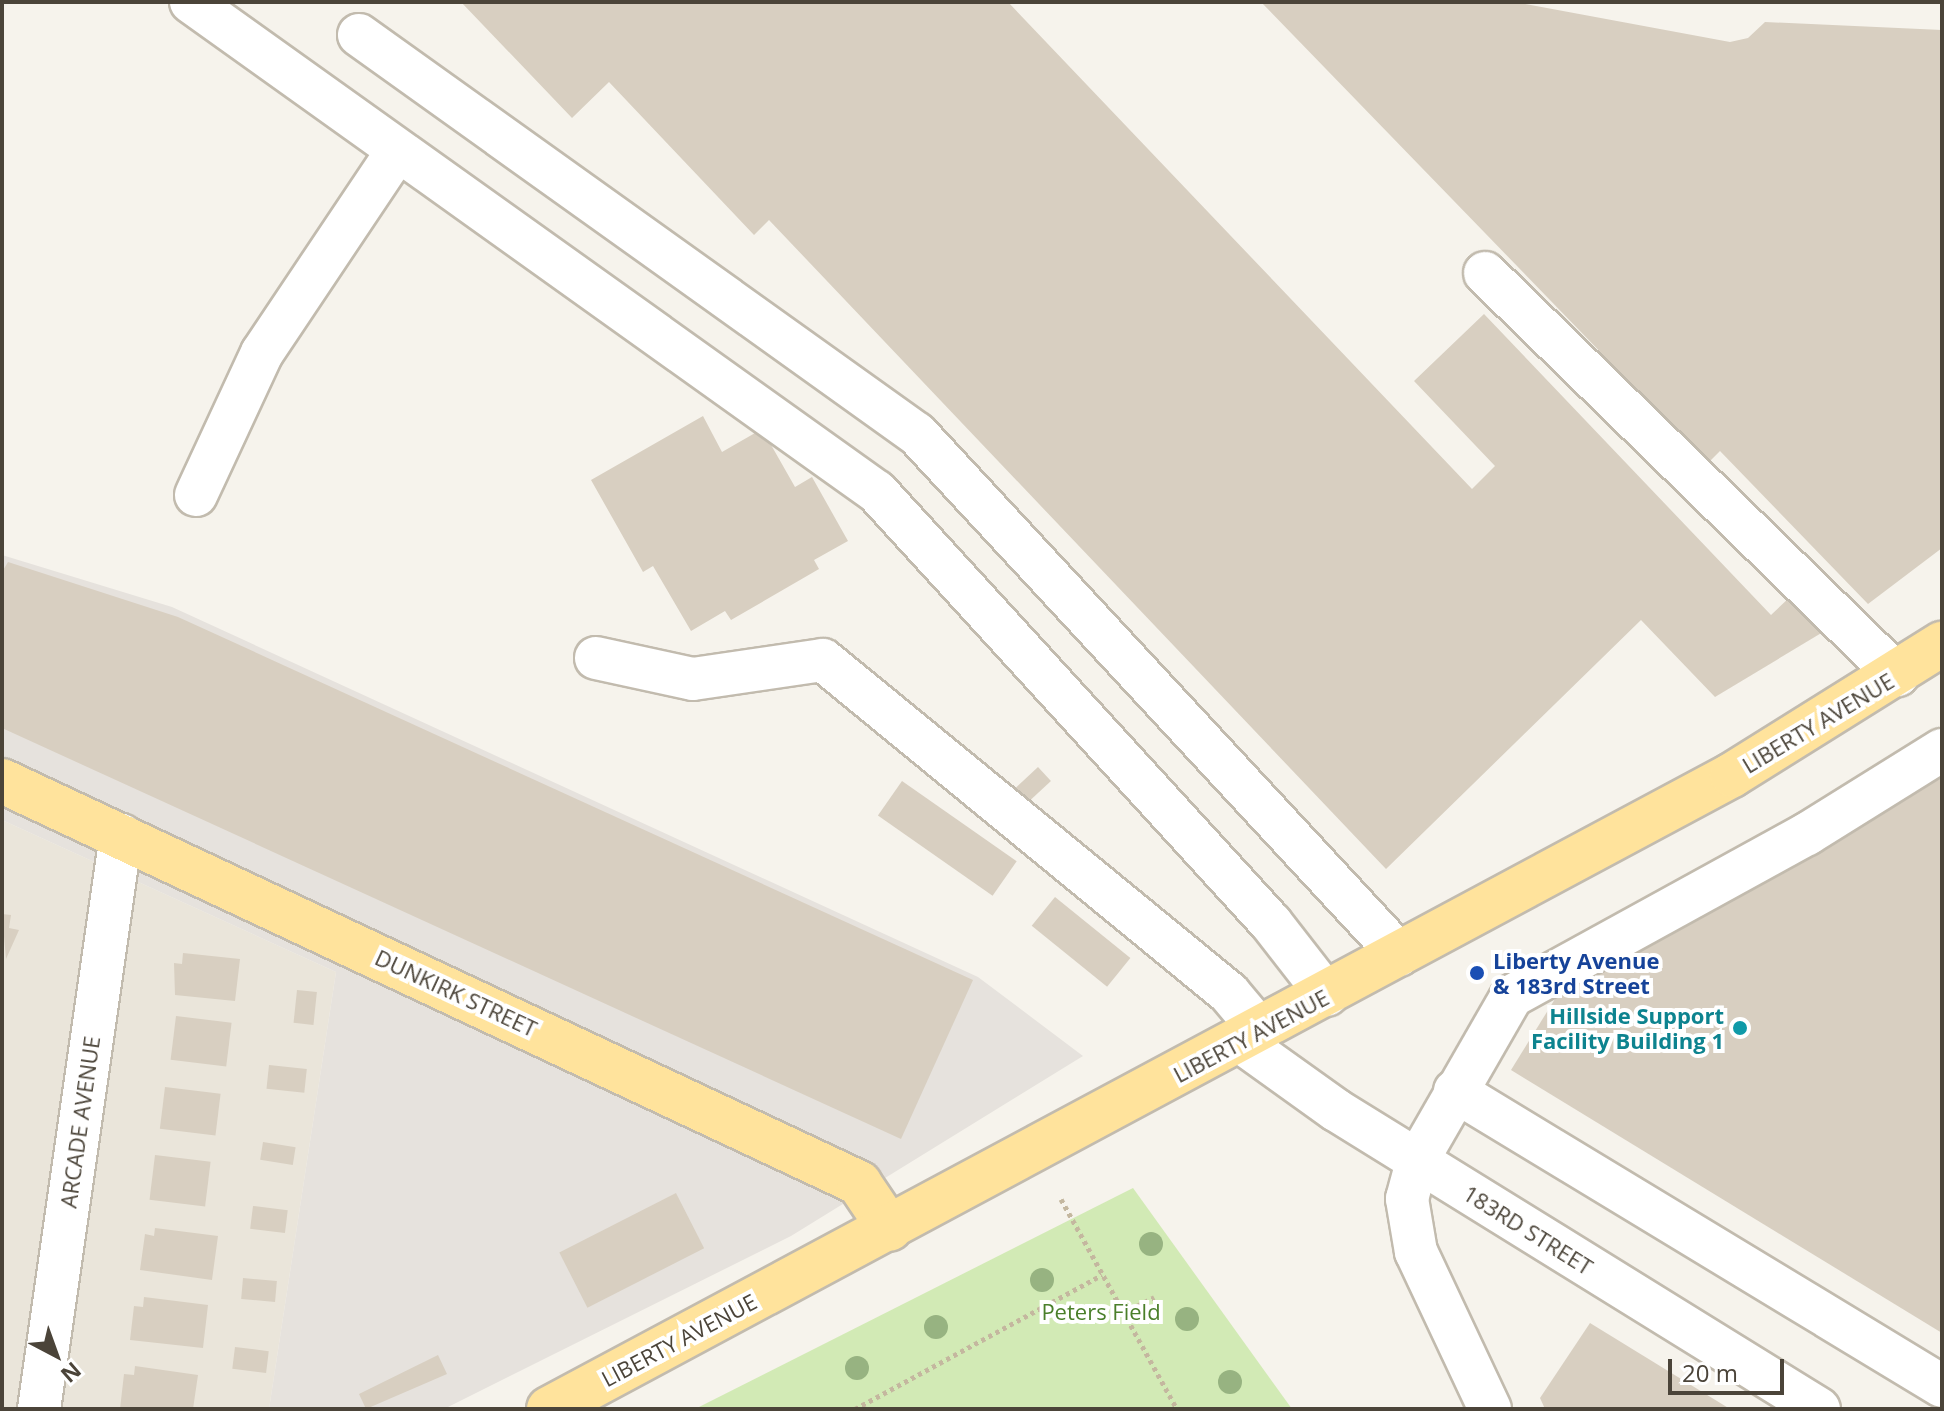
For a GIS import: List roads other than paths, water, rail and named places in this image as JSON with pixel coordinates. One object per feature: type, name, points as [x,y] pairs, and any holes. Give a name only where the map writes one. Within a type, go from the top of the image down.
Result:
[{"type":"main road","name":"LIBERTY AVENUE","points":[[549,1409],[1251,1036],[1732,775],[1897,675],[1942,644]]},
{"type":"main road","name":"DUNKIRK STREET","points":[[2,781],[859,1183],[890,1229]]},
{"type":"street","points":[[191,2],[877,492],[1271,923],[1327,995]]},
{"type":"street","points":[[359,35],[917,434],[1400,955]]},
{"type":"street","points":[[196,495],[262,353],[397,151]]},
{"type":"street","points":[[1485,273],[1897,675]]},
{"type":"street","name":"183RD STREET","points":[[596,658],[683,679],[823,660],[1229,993],[1251,1036],[1417,1161],[1819,1409]]},
{"type":"street","points":[[1490,1409],[1411,1236],[1407,1199],[1417,1161],[1512,996],[1766,858],[1942,750]]},
{"type":"street","name":"ARCADE AVENUE","points":[[39,1409],[121,835]]},
{"type":"street","points":[[1455,1091],[1942,1386]]},
{"type":"street","points":[[1938,1409],[1942,1401]]},
{"type":"place","name":"Liberty Avenue & 183rd Street","points":[[1477,973]]},
{"type":"place","name":"Hillside Support Facility Building 1","points":[[1740,1028]]},
{"type":"park label","name":"Peters Field","points":[[1101,1312]]}]
